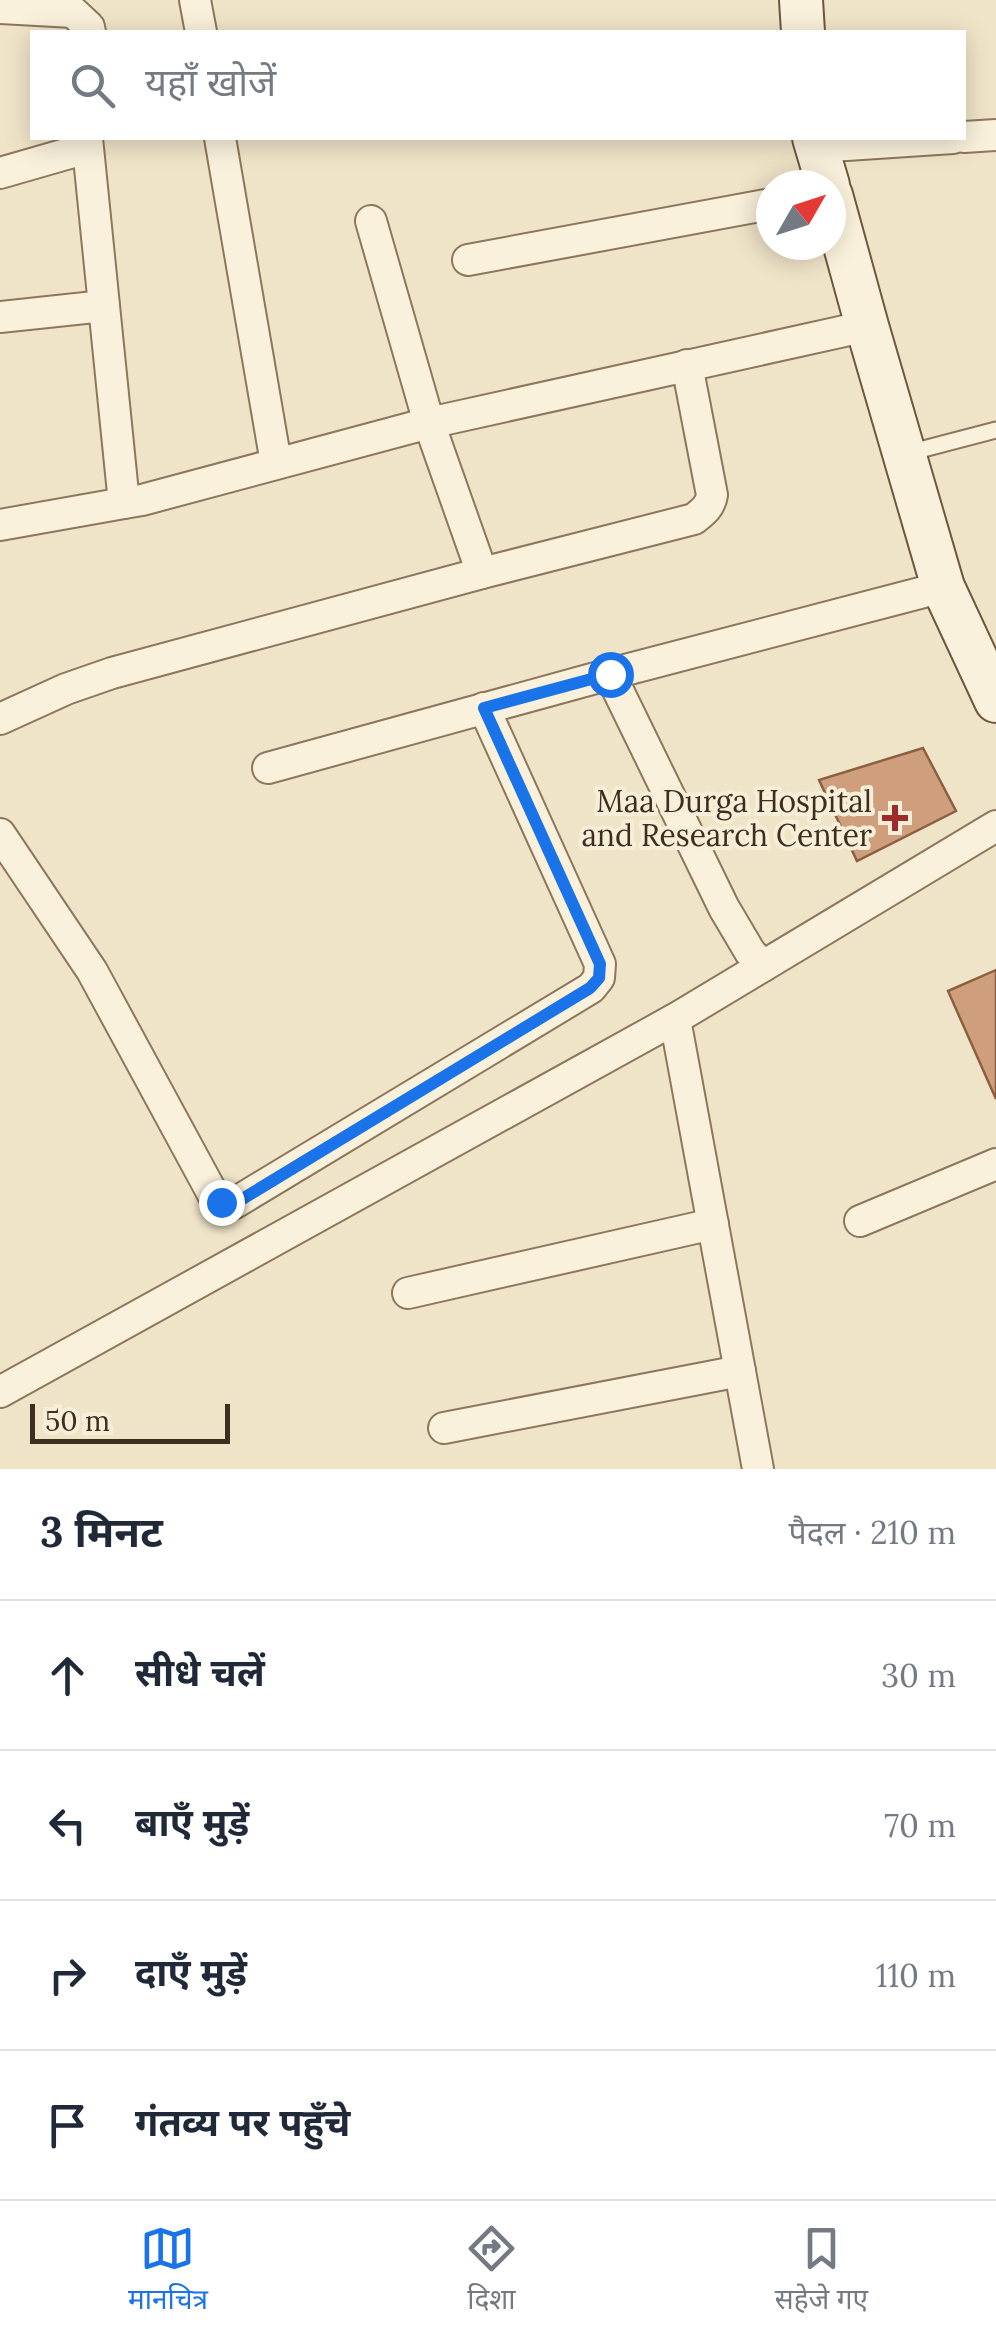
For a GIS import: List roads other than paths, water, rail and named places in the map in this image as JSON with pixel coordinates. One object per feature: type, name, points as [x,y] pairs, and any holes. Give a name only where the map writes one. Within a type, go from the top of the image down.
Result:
[{"type":"main road","points":[[801,0],[803,30]]},
{"type":"main road","points":[[846,250],[943,586],[996,701]]},
{"type":"street","points":[[196,0],[201,30]]},
{"type":"street","points":[[0,8],[73,12],[89,30]]},
{"type":"street","points":[[966,137],[996,134]]},
{"type":"street","points":[[220,140],[276,463]]},
{"type":"street","points":[[819,156],[937,140]]},
{"type":"street","points":[[0,173],[87,143],[124,502]]},
{"type":"street","points":[[468,260],[756,207]]},
{"type":"street","points":[[371,222],[429,423],[482,573]]},
{"type":"street","points":[[0,316],[104,306]]},
{"type":"street","points":[[0,526],[142,500],[429,423],[867,326]]},
{"type":"street","points":[[0,719],[112,673],[694,519],[711,504],[712,496],[687,366]]},
{"type":"street","points":[[268,768],[943,586]]},
{"type":"street","points":[[610,674],[724,908],[750,952],[764,966]]},
{"type":"street","points":[[0,834],[92,971],[215,1198],[234,1204],[590,988],[599,978],[600,964],[484,708]]},
{"type":"street","points":[[0,1392],[675,1019],[996,826]]},
{"type":"street","points":[[675,1019],[758,1469]]},
{"type":"street","points":[[860,1221],[996,1164]]},
{"type":"street","points":[[408,1292],[713,1224]]},
{"type":"street","points":[[444,1428],[740,1371]]},
{"type":"lane","points":[[904,454],[996,430]]},
{"type":"place","name":"Maa Durga Hospital and Research Center","points":[[895,818]]}]
